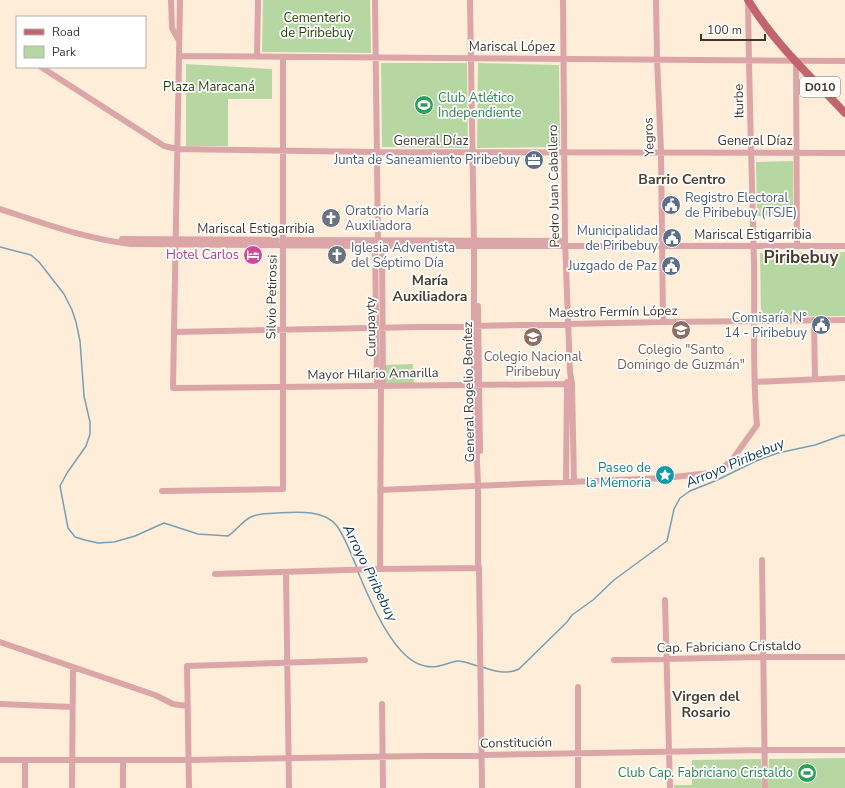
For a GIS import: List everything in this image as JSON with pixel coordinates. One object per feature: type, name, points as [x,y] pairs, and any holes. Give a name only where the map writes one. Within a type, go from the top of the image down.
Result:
[{"type":"main road","name":"D010","points":[[748,0],[759,18],[778,43],[845,113]]},
{"type":"street","points":[[171,0],[172,28],[179,41]]},
{"type":"street","points":[[174,332],[180,0]]},
{"type":"street","points":[[257,56],[258,0]]},
{"type":"street","name":"Curupayty","points":[[375,0],[378,243],[382,249],[379,327],[383,382],[381,385],[380,569]]},
{"type":"street","name":"General Rogelio Benítez","points":[[470,0],[473,58]]},
{"type":"street","name":"General Rogelio Benítez","points":[[474,0],[473,58],[479,486],[478,563],[482,788]]},
{"type":"street","name":"Pedro Juan Caballero","points":[[563,0],[565,244],[570,372],[569,384]]},
{"type":"street","name":"Yegros","points":[[656,0],[663,322]]},
{"type":"street","name":"Iturbe","points":[[380,490],[665,478],[718,472],[732,460],[757,425],[748,0]]},
{"type":"street","name":"Mariscal López","points":[[179,56],[845,61]]},
{"type":"street","name":"Silvio Petirossi","points":[[162,491],[283,489],[282,386],[284,57]]},
{"type":"street","points":[[796,61],[796,246]]},
{"type":"street","name":"General Díaz","points":[[43,68],[164,146],[177,149],[377,152],[845,153]]},
{"type":"street","name":"Mariscal Estigarribia","points":[[0,209],[65,230],[107,241],[131,244],[176,242],[284,242],[661,246],[845,246]]},
{"type":"street","points":[[814,320],[815,379]]},
{"type":"street","name":"Maestro Fermín López","points":[[174,332],[477,325],[845,320]]},
{"type":"street","name":"Mayor Hilario Amarilla","points":[[174,332],[173,388],[569,384]]},
{"type":"street","points":[[755,382],[845,378]]},
{"type":"street","points":[[569,384],[574,482]]},
{"type":"street","points":[[566,482],[569,384]]},
{"type":"street","points":[[762,560],[765,788]]},
{"type":"street","points":[[215,574],[357,569],[479,568]]},
{"type":"street","points":[[286,572],[289,788]]},
{"type":"street","points":[[665,600],[668,659],[670,788]]},
{"type":"street","points":[[0,642],[155,695],[173,704],[187,706]]},
{"type":"street","name":"Cap. Fabriciano Cristaldo","points":[[614,660],[845,657]]},
{"type":"street","points":[[189,788],[187,666],[365,660]]},
{"type":"street","points":[[72,788],[73,667]]},
{"type":"street","points":[[578,687],[578,788]]},
{"type":"street","points":[[0,704],[72,707]]},
{"type":"street","points":[[382,704],[383,788]]},
{"type":"street","name":"Constitución","points":[[0,760],[289,759],[481,754],[845,750]]},
{"type":"street","points":[[25,760],[25,788]]},
{"type":"street","points":[[122,788],[123,760]]},
{"type":"green space","name":"Cementerio de Piribebuy","points":[[263,0],[370,0],[371,53],[262,52]]},
{"type":"green space","name":"Club Atlético Independiente","points":[[381,63],[467,63],[468,148],[382,147]]},
{"type":"green space","points":[[478,63],[559,65],[560,147],[477,148]]},
{"type":"green space","name":"Plaza Maracaná","points":[[186,64],[272,69],[272,99],[228,99],[228,146],[186,146]]},
{"type":"green space","points":[[793,161],[793,215],[757,216],[756,162]]},
{"type":"green space","points":[[845,252],[845,316],[761,317],[760,253]]},
{"type":"green space","points":[[413,364],[414,383],[384,383],[383,365]]},
{"type":"green space","name":"Club Cap. Fabriciano Cristaldo","points":[[845,758],[845,788],[768,788],[769,759]]},
{"type":"green space","points":[[761,759],[762,788],[674,788],[674,785],[692,785],[692,760]]},
{"type":"waterway","name":"Arroyo Piribebuy","points":[[0,247],[31,255],[39,262],[64,294],[76,322],[80,341],[84,396],[90,422],[90,434],[86,446],[67,473],[60,486],[68,528],[75,537],[98,543],[114,542],[135,536],[164,523],[198,534],[228,536],[245,521],[254,516],[300,512],[317,514],[325,517],[337,526],[346,541],[357,568]]},
{"type":"waterway","name":"Arroyo Piribebuy","points":[[482,667],[505,672],[519,669],[567,622],[572,615],[593,600],[614,580],[667,541],[674,509],[680,498],[690,491],[715,481],[756,461],[778,453],[815,445],[843,435],[845,436]]},
{"type":"waterway","name":"Arroyo Piribebuy","points":[[358,572],[384,627],[403,653],[414,662],[429,667],[459,661],[478,666]]},
{"type":"place","name":"Club Atlético Independiente","points":[[424,105]]},
{"type":"place","name":"Junta de Saneamiento Piribebuy","points":[[534,160]]},
{"type":"place","name":"Registro Electoral de Piribebuy (TSJE)","points":[[671,205]]},
{"type":"place","name":"Oratorio María Auxiliadora","points":[[331,218]]},
{"type":"place","name":"Municipalidad de Piribebuy","points":[[672,238]]},
{"type":"place","name":"Hotel Carlos","points":[[253,255]]},
{"type":"place","name":"Iglesia Adventista del Séptimo Día","points":[[337,255]]},
{"type":"place","name":"Juzgado de Paz","points":[[671,266]]},
{"type":"place","name":"Comisaría N° 14 - Piribebuy","points":[[821,325]]},
{"type":"place","name":"Colegio \"Santo Domingo de Guzmán\"","points":[[681,330]]},
{"type":"place","name":"Colegio Nacional Piribebuy","points":[[533,337]]},
{"type":"place","name":"Paseo de la Memoria","points":[[665,475]]},
{"type":"place","name":"Club Cap. Fabriciano Cristaldo","points":[[807,773]]},
{"type":"district","name":"Barrio Centro","points":[[682,179]]},
{"type":"district","name":"Piribebuy","points":[[801,257]]},
{"type":"district","name":"María Auxiliadora","points":[[430,288]]},
{"type":"district","name":"Virgen del Rosario","points":[[706,704]]}]
